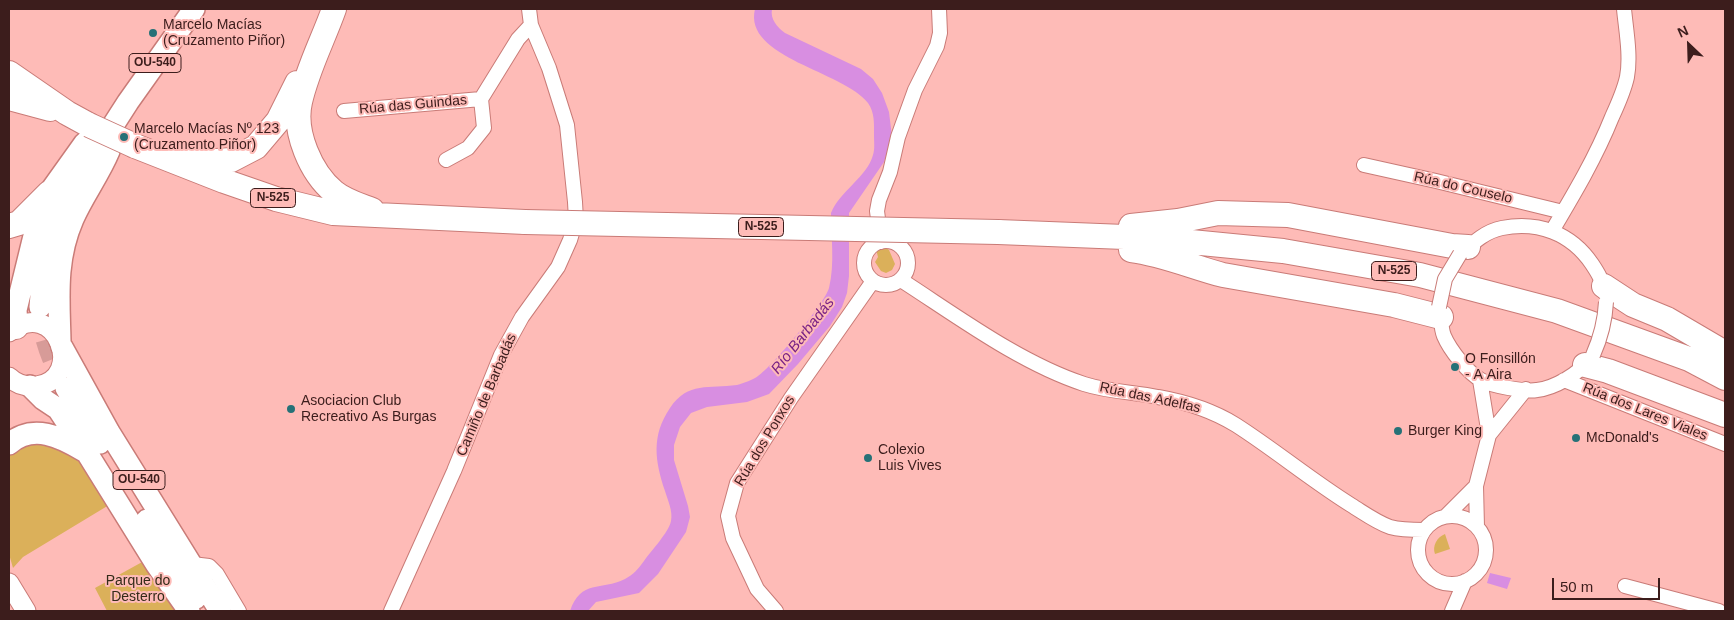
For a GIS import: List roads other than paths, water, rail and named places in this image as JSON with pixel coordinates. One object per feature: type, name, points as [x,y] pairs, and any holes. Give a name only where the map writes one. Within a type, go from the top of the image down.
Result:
[{"type":"highway","points":[[158,156],[202,162],[231,160],[256,146],[278,121],[298,82],[324,9]]},
{"type":"highway","points":[[334,9],[306,80],[299,105],[300,127],[307,156],[319,176],[334,192],[351,203],[392,216]]},
{"type":"highway","name":"N-525","points":[[9,73],[67,113],[158,156],[276,199],[333,213],[525,222],[998,232],[1150,238],[1283,251],[1420,275],[1557,311],[1690,359],[1725,378]]},
{"type":"highway","points":[[9,98],[67,113]]},
{"type":"highway","points":[[9,226],[19,223],[48,193]]},
{"type":"highway","points":[[1048,234],[1178,221],[1218,213],[1288,215],[1452,246],[1464,251]]},
{"type":"highway","points":[[1048,234],[1097,246],[1152,253],[1175,259],[1200,270],[1223,275],[1440,312]]},
{"type":"highway","points":[[1604,294],[1667,319],[1725,353]]},
{"type":"highway","points":[[1589,360],[1608,371],[1725,415]]},
{"type":"main road","name":"OU-540","points":[[40,307],[44,262],[57,219],[76,183],[188,14]]},
{"type":"main road","name":"OU-540","points":[[12,326],[34,236],[48,193],[84,144],[128,102]]},
{"type":"main road","name":"OU-540","points":[[128,102],[101,169],[73,219],[61,254],[58,283],[61,344],[109,432],[220,611]]},
{"type":"main road","name":"OU-540","points":[[17,386],[43,398],[58,409],[156,564],[192,611]]},
{"type":"main road","name":"OU-540","points":[[66,388],[192,611]]},
{"type":"main road","points":[[9,444],[14,439],[31,433],[48,434],[68,441],[87,453]]},
{"type":"street","name":"Camiño de Barbadás","points":[[391,611],[454,471],[501,355],[522,317],[558,267],[570,240],[576,220],[566,125],[549,68],[531,25],[529,9]]},
{"type":"street","points":[[881,242],[877,212],[879,200],[890,172],[901,128],[915,90],[937,46],[940,33],[939,9]]},
{"type":"street","points":[[1552,231],[1579,186],[1604,138],[1623,91],[1627,76],[1628,59],[1624,9]]},
{"type":"street","name":"Rúa das Guindas","points":[[446,160],[468,148],[484,128],[481,99],[518,40],[531,25]]},
{"type":"street","name":"Rúa das Guindas","points":[[344,111],[481,99]]},
{"type":"street","name":"Rúa do Couselo","points":[[1364,165],[1563,212]]},
{"type":"street","points":[[1529,226],[1552,231],[1557,232],[1583,251],[1599,275],[1604,294],[1605,321],[1600,338],[1589,360],[1564,380],[1537,390],[1502,387],[1480,380],[1459,360],[1444,336],[1440,312],[1445,279],[1464,251],[1482,236],[1500,228],[1529,226]]},
{"type":"street","points":[[881,242],[895,243],[906,253],[908,268],[900,280],[896,283],[884,285],[873,281],[865,270],[864,263],[869,250],[881,242]]},
{"type":"street","name":"Rúa das Adelfas","points":[[900,280],[1016,354],[1058,375],[1120,392],[1166,398],[1198,406],[1212,412],[1247,433],[1333,494],[1378,522],[1392,528],[1424,530]]},
{"type":"street","name":"Rúa dos Ponxos","points":[[776,611],[757,590],[733,538],[728,516],[737,483],[791,398],[873,281]]},
{"type":"street","name":"OU-540","points":[[12,326],[27,323],[37,323],[46,326],[54,332],[61,344],[63,356],[61,366],[56,375],[49,381],[40,385],[17,386]]},
{"type":"street","points":[[1477,527],[1476,486],[1489,435],[1480,380]]},
{"type":"street","name":"Rúa dos Lares Viales","points":[[1564,380],[1725,444]]},
{"type":"street","points":[[1489,435],[1526,389]]},
{"type":"street","points":[[1446,516],[1458,516],[1468,520],[1477,527],[1483,536],[1486,546],[1485,557],[1481,567],[1465,581],[1454,584],[1433,578],[1424,570],[1419,560],[1418,552],[1420,538],[1430,523],[1446,516],[1476,486]]},
{"type":"street","name":"Rúa das Adelfas","points":[[1392,528],[1418,552]]},
{"type":"street","points":[[192,564],[210,566],[217,574],[239,611]]},
{"type":"street","points":[[1452,611],[1465,581]]},
{"type":"street","points":[[1443,582],[1450,597],[1452,611]]},
{"type":"street","points":[[9,583],[26,611]]},
{"type":"street","points":[[1625,586],[1719,611]]},
{"type":"water","name":"Río Barbadás","points":[[755,9],[772,9],[772,16],[775,22],[785,33],[861,69],[873,79],[882,93],[889,112],[892,137],[884,162],[849,213],[849,276],[847,293],[842,307],[830,326],[798,364],[769,394],[747,402],[707,407],[691,413],[680,427],[674,445],[674,460],[690,517],[686,532],[658,574],[639,593],[596,602],[588,611],[570,611],[580,594],[586,590],[616,583],[633,573],[670,525],[671,510],[657,459],[657,439],[664,418],[677,399],[692,390],[737,385],[756,377],[786,348],[818,307],[829,288],[831,279],[831,213],[835,205],[865,170],[873,155],[874,119],[868,103],[856,92],[779,52],[764,40],[755,26]]},
{"type":"water","points":[[1490,573],[1511,578],[1507,589],[1487,583]]},
{"type":"tunnel","points":[[40,308],[49,348],[65,386]]},
{"type":"place","name":"Marcelo Macías (Cruzamento Piñor)","points":[[153,33]]},
{"type":"place","name":"Marcelo Macías Nº 123 (Cruzamento Piñor)","points":[[124,137]]},
{"type":"place","name":"O Fonsillón - A Aira","points":[[1455,367]]},
{"type":"place","name":"Asociacion Club Recreativo As Burgas","points":[[291,409]]},
{"type":"place","name":"Burger King","points":[[1398,431]]},
{"type":"place","name":"McDonald's","points":[[1576,438]]},
{"type":"place","name":"Colexio Luis Vives","points":[[868,458]]},
{"type":"park label","name":"Parque do Desterro","points":[[138,590]]}]
